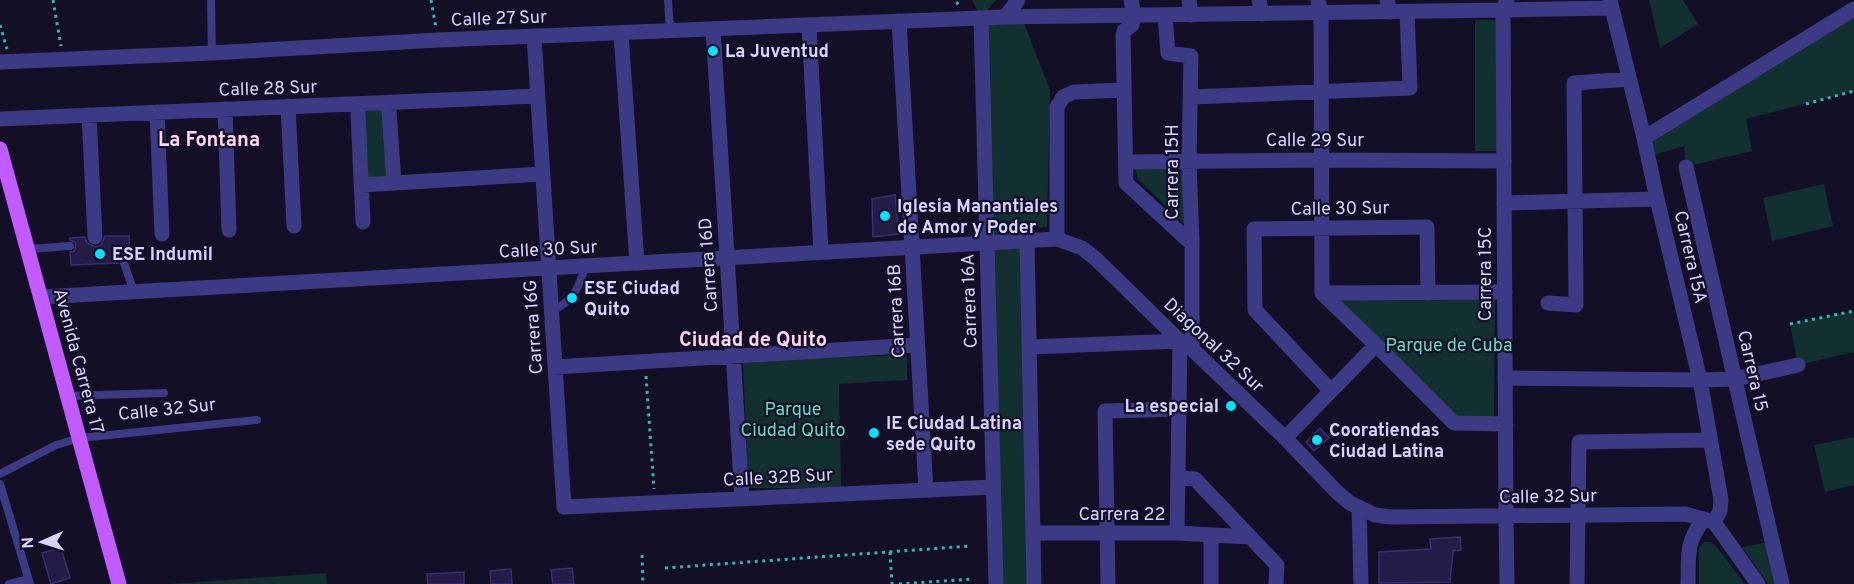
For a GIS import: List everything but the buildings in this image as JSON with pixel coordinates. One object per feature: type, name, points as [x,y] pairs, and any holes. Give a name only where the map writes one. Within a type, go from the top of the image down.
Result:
[{"type":"main road","name":"Avenida Carrera 17","points":[[0,149],[119,584]]},
{"type":"street","points":[[1005,17],[1018,0]]},
{"type":"street","points":[[1131,0],[1134,16],[1132,25],[1123,35],[1126,183],[1192,243]]},
{"type":"street","name":"Calle 27 Sur","points":[[5,62],[670,30],[1005,17],[1166,16],[1190,8],[1388,6],[1407,12],[1450,5],[1611,4]]},
{"type":"street","name":"Carrera 15A","points":[[1611,4],[1700,380],[1721,500],[1720,511],[1690,541],[1688,584]]},
{"type":"street","name":"Carrera 15C","points":[[1505,5],[1504,292],[1507,584]]},
{"type":"street","points":[[1319,7],[1322,293],[1454,423],[1506,424]]},
{"type":"street","points":[[1644,138],[1854,9]]},
{"type":"street","points":[[1192,97],[1410,88],[1407,12]]},
{"type":"street","name":"Carrera 15H","points":[[1166,16],[1168,53],[1191,56],[1192,97],[1189,160],[1192,243],[1186,345],[1179,409],[1177,533]]},
{"type":"street","name":"Carrera 16A","points":[[981,18],[996,584]]},
{"type":"street","name":"Carrera 16B","points":[[898,21],[926,490]]},
{"type":"street","points":[[808,25],[821,252]]},
{"type":"street","name":"Carrera 16D","points":[[713,29],[742,498]]},
{"type":"street","points":[[621,33],[637,263]]},
{"type":"street","name":"Carrera 16G","points":[[534,36],[564,507]]},
{"type":"street","points":[[1548,303],[1576,305],[1574,83],[1629,79]]},
{"type":"street","points":[[1057,239],[1057,107],[1063,97],[1074,92],[1124,90]]},
{"type":"street","name":"Calle 28 Sur","points":[[0,118],[537,96]]},
{"type":"street","points":[[288,106],[294,226]]},
{"type":"street","points":[[225,109],[229,230]]},
{"type":"street","points":[[389,111],[394,183]]},
{"type":"street","points":[[157,112],[162,234]]},
{"type":"street","points":[[358,114],[363,222]]},
{"type":"street","points":[[89,115],[95,237]]},
{"type":"street","name":"Calle 29 Sur","points":[[1126,162],[1189,160],[1504,161]]},
{"type":"street","name":"Carrera 15","points":[[1686,167],[1766,506],[1782,584]]},
{"type":"street","points":[[361,185],[542,174]]},
{"type":"street","points":[[1504,203],[1657,199]]},
{"type":"street","name":"Calle 30 Sur","points":[[1331,391],[1255,310],[1254,230],[1321,227],[1427,227],[1428,293]]},
{"type":"street","name":"Calle 30 Sur","points":[[41,297],[1057,239]]},
{"type":"street","name":"Diagonal 32 Sur","points":[[1057,239],[1082,248],[1096,259],[1285,438],[1337,492],[1359,507]]},
{"type":"street","points":[[1027,241],[1034,584]]},
{"type":"street","points":[[1322,293],[1504,292]]},
{"type":"street","points":[[555,367],[917,345]]},
{"type":"street","points":[[1029,347],[1186,345]]},
{"type":"street","points":[[1285,438],[1377,345]]},
{"type":"street","points":[[1505,378],[1735,379],[1798,365]]},
{"type":"street","points":[[1108,584],[1105,411],[1179,409]]},
{"type":"street","points":[[1577,584],[1579,442],[1710,440]]},
{"type":"street","points":[[1178,478],[1195,479],[1276,565],[1276,584]]},
{"type":"street","name":"Calle 32B Sur","points":[[564,507],[993,487]]},
{"type":"street","points":[[1359,507],[1361,584]]},
{"type":"street","name":"Calle 32 Sur","points":[[1359,507],[1375,515],[1391,518],[1672,513],[1694,515],[1709,521]]},
{"type":"street","points":[[1709,521],[1758,584]]},
{"type":"street","name":"Carrera 22","points":[[1033,533],[1177,533],[1250,537]]},
{"type":"street","points":[[1211,535],[1211,584]]},
{"type":"lane","points":[[210,0],[212,53]]},
{"type":"lane","points":[[668,0],[670,30]]},
{"type":"lane","points":[[28,249],[70,246]]},
{"type":"lane","points":[[124,263],[134,292]]},
{"type":"lane","points":[[551,312],[573,296],[580,284],[585,266]]},
{"type":"lane","points":[[67,396],[165,393]]},
{"type":"lane","name":"Calle 32 Sur","points":[[0,474],[56,445],[80,438],[257,420]]},
{"type":"lane","points":[[0,484],[29,581],[9,584]]},
{"type":"path","points":[[53,0],[63,59]]},
{"type":"path","points":[[431,0],[438,40]]},
{"type":"path","points":[[0,25],[5,62]]},
{"type":"path","points":[[1806,104],[1854,91]]},
{"type":"path","points":[[1790,324],[1854,311]]},
{"type":"path","points":[[645,362],[655,502]]},
{"type":"path","points":[[665,568],[971,546]]},
{"type":"path","points":[[890,552],[892,584]]},
{"type":"path","points":[[642,555],[643,584]]},
{"type":"path","points":[[899,584],[973,579]]},
{"type":"green space","points":[[972,0],[996,0],[981,17],[1022,18],[1050,90],[1047,227],[1028,228],[1027,241],[1034,584],[1000,584],[981,18]]},
{"type":"green space","points":[[1649,0],[1683,0],[1698,24],[1660,48]]},
{"type":"green space","points":[[1854,15],[1854,91],[1746,119],[1752,151],[1686,167],[1684,146],[1654,155],[1651,143]]},
{"type":"green space","points":[[1475,20],[1497,20],[1498,151],[1475,151]]},
{"type":"green space","points":[[386,110],[390,179],[365,180],[361,111]]},
{"type":"green space","points":[[1135,168],[1183,169],[1186,226],[1138,179]]},
{"type":"green space","points":[[1824,184],[1833,226],[1772,241],[1763,198]]},
{"type":"green space","name":"Parque de Cuba","points":[[1338,298],[1495,299],[1494,417],[1458,418]]},
{"type":"green space","points":[[1854,311],[1854,352],[1798,365],[1790,324]]},
{"type":"green space","name":"Parque Ciudad Quito","points":[[907,355],[907,380],[839,384],[841,488],[748,488],[743,361]]},
{"type":"green space","points":[[1854,437],[1854,485],[1825,492],[1814,445]]},
{"type":"green space","points":[[1773,541],[1780,584],[1768,584],[1742,547]]},
{"type":"green space","points":[[1704,542],[1710,542],[1716,546],[1745,584],[1699,584],[1699,548]]},
{"type":"green space","points":[[326,573],[327,584],[169,584]]},
{"type":"place","name":"La Juventud","points":[[713,51]]},
{"type":"place","name":"Iglesia Manantiales de Amor y Poder","points":[[885,216]]},
{"type":"place","name":"ESE Indumil","points":[[100,254]]},
{"type":"place","name":"ESE Ciudad Quito","points":[[572,298]]},
{"type":"place","name":"La especial","points":[[1231,406]]},
{"type":"place","name":"IE Ciudad Latina sede Quito","points":[[874,433]]},
{"type":"place","name":"Cooratiendas Ciudad Latina","points":[[1317,440]]},
{"type":"district","name":"La Fontana","points":[[209,139]]},
{"type":"district","name":"Ciudad de Quito","points":[[753,339]]}]
